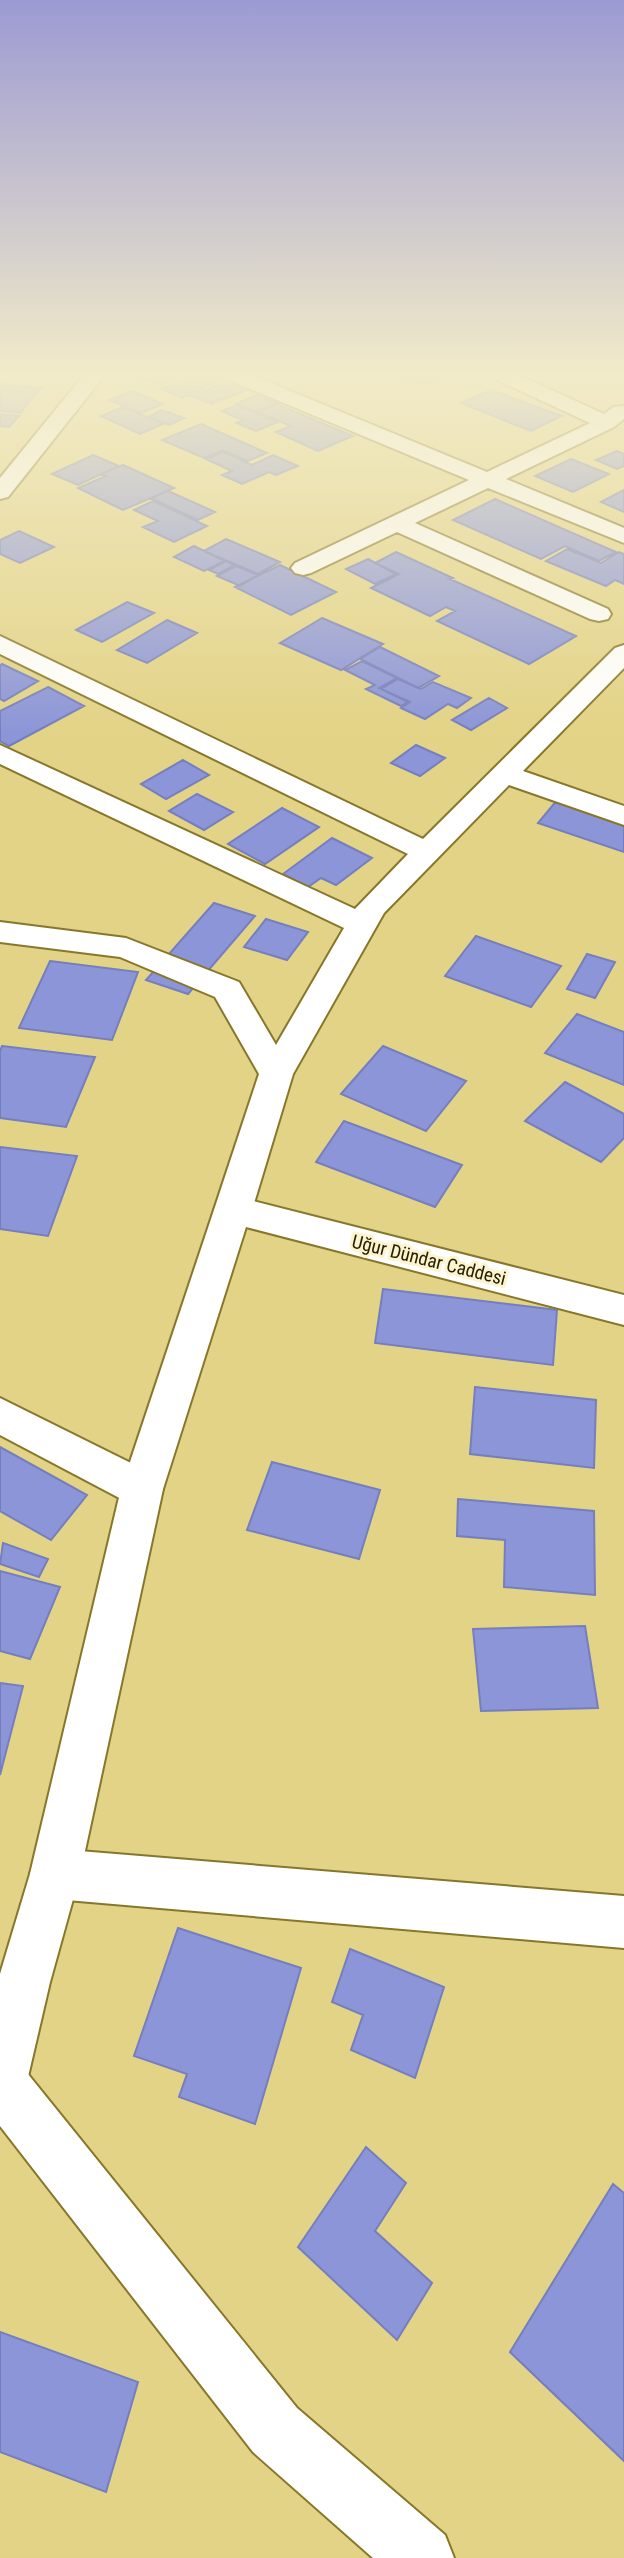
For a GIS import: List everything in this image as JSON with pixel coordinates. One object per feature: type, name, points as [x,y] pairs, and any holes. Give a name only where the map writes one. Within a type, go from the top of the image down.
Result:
[{"type":"street","points":[[303,568],[454,495]]},
{"type":"street","points":[[525,495],[624,536]]},
{"type":"street","points":[[396,523],[599,614]]},
{"type":"street","points":[[0,644],[427,852]]},
{"type":"street","points":[[422,2558],[275,2430],[0,2081],[12,1976],[55,1874],[142,1489],[276,1074],[371,908],[624,653]]},
{"type":"street","points":[[0,753],[362,925]]},
{"type":"street","points":[[504,774],[624,816]]},
{"type":"street","points":[[0,932],[127,948],[227,990],[276,1074]]},
{"type":"street","name":"Uğur Dündar Caddesi","points":[[233,1210],[624,1310]]},
{"type":"street","points":[[0,1415],[142,1489]]},
{"type":"street","points":[[55,1874],[624,1922]]},
{"type":"building","points":[[93,495],[157,495],[123,510]]},
{"type":"building","points":[[178,495],[215,512],[198,520],[151,498]]},
{"type":"building","points":[[614,495],[624,495],[624,512],[601,502]]},
{"type":"building","points":[[495,499],[616,552],[599,561],[565,546],[541,559],[453,520]]},
{"type":"building","points":[[153,501],[207,526],[174,542],[143,527],[158,521],[134,510]]},
{"type":"building","points":[[19,531],[54,547],[20,563],[0,554],[0,540]]},
{"type":"building","points":[[226,539],[280,562],[258,574],[204,551]]},
{"type":"building","points":[[194,546],[225,561],[204,571],[174,557]]},
{"type":"building","points":[[567,549],[601,563],[619,552],[624,554],[624,584],[615,580],[606,586],[546,561]]},
{"type":"building","points":[[396,552],[576,636],[529,664],[437,621],[455,611],[446,607],[430,616],[371,588],[399,574],[375,563]]},
{"type":"building","points":[[368,559],[396,574],[375,584],[346,569]]},
{"type":"building","points":[[226,561],[234,565],[218,574],[209,570]]},
{"type":"building","points":[[280,565],[336,592],[291,615],[235,587]]},
{"type":"building","points":[[236,566],[258,575],[240,586],[217,576]]},
{"type":"building","points":[[127,602],[154,613],[102,642],[76,630]]},
{"type":"building","points":[[322,618],[383,644],[341,670],[280,643]]},
{"type":"building","points":[[167,620],[197,633],[147,663],[117,650]]},
{"type":"building","points":[[380,647],[439,676],[418,688],[360,659]]},
{"type":"building","points":[[362,661],[397,678],[379,688],[408,702],[401,706],[366,689],[375,685],[345,670]]},
{"type":"building","points":[[2,664],[38,681],[4,701],[0,699]]},
{"type":"building","points":[[398,679],[421,689],[433,682],[471,698],[457,708],[448,704],[425,719],[401,708],[410,702],[381,689]]},
{"type":"building","points":[[48,687],[84,706],[9,746],[0,741],[0,711]]},
{"type":"building","points":[[489,698],[507,708],[471,730],[452,720]]},
{"type":"building","points":[[416,745],[445,758],[420,776],[391,763]]},
{"type":"building","points":[[183,760],[209,775],[166,799],[141,784]]},
{"type":"building","points":[[197,794],[233,812],[204,830],[169,811]]},
{"type":"building","points":[[558,799],[624,821],[624,852],[538,823]]},
{"type":"building","points":[[282,808],[319,827],[265,864],[228,844]]},
{"type":"building","points":[[332,838],[372,858],[336,885],[321,878],[308,887],[283,874]]},
{"type":"building","points":[[214,903],[255,916],[188,994],[146,980]]},
{"type":"building","points":[[266,919],[308,932],[287,960],[244,947]]},
{"type":"building","points":[[476,936],[561,966],[531,1007],[445,976]]},
{"type":"building","points":[[587,954],[615,962],[595,998],[567,989]]},
{"type":"building","points":[[50,961],[138,972],[112,1040],[19,1028]]},
{"type":"building","points":[[577,1014],[624,1032],[624,1085],[545,1053]]},
{"type":"building","points":[[2,1046],[95,1057],[66,1127],[0,1118]]},
{"type":"building","points":[[383,1046],[466,1081],[426,1131],[341,1094]]},
{"type":"building","points":[[565,1082],[624,1114],[624,1138],[601,1162],[525,1121]]},
{"type":"building","points":[[344,1121],[462,1165],[435,1207],[316,1162]]},
{"type":"building","points":[[0,1147],[77,1156],[48,1236],[0,1229]]},
{"type":"building","points":[[383,1289],[557,1310],[553,1365],[375,1343]]},
{"type":"building","points":[[475,1387],[596,1400],[594,1468],[470,1454]]},
{"type":"building","points":[[0,1447],[87,1495],[51,1540],[0,1511]]},
{"type":"building","points":[[272,1462],[380,1490],[359,1559],[247,1530]]},
{"type":"building","points":[[458,1499],[594,1511],[595,1595],[504,1587],[505,1540],[457,1536]]},
{"type":"building","points":[[3,1543],[48,1559],[39,1577],[0,1564]]},
{"type":"building","points":[[0,1571],[60,1587],[30,1659],[0,1651]]},
{"type":"building","points":[[585,1626],[598,1708],[481,1711],[473,1629]]},
{"type":"building","points":[[0,1683],[23,1686],[0,1775]]},
{"type":"building","points":[[178,1928],[301,1968],[255,2124],[179,2097],[187,2074],[134,2056]]},
{"type":"building","points":[[350,1949],[444,1987],[415,2078],[351,2050],[363,2015],[332,2002]]},
{"type":"building","points":[[366,2147],[406,2183],[375,2231],[432,2283],[397,2340],[298,2247]]},
{"type":"building","points":[[613,2184],[624,2193],[624,2461],[510,2352]]},
{"type":"building","points":[[0,2332],[138,2382],[106,2492],[0,2452]]}]
